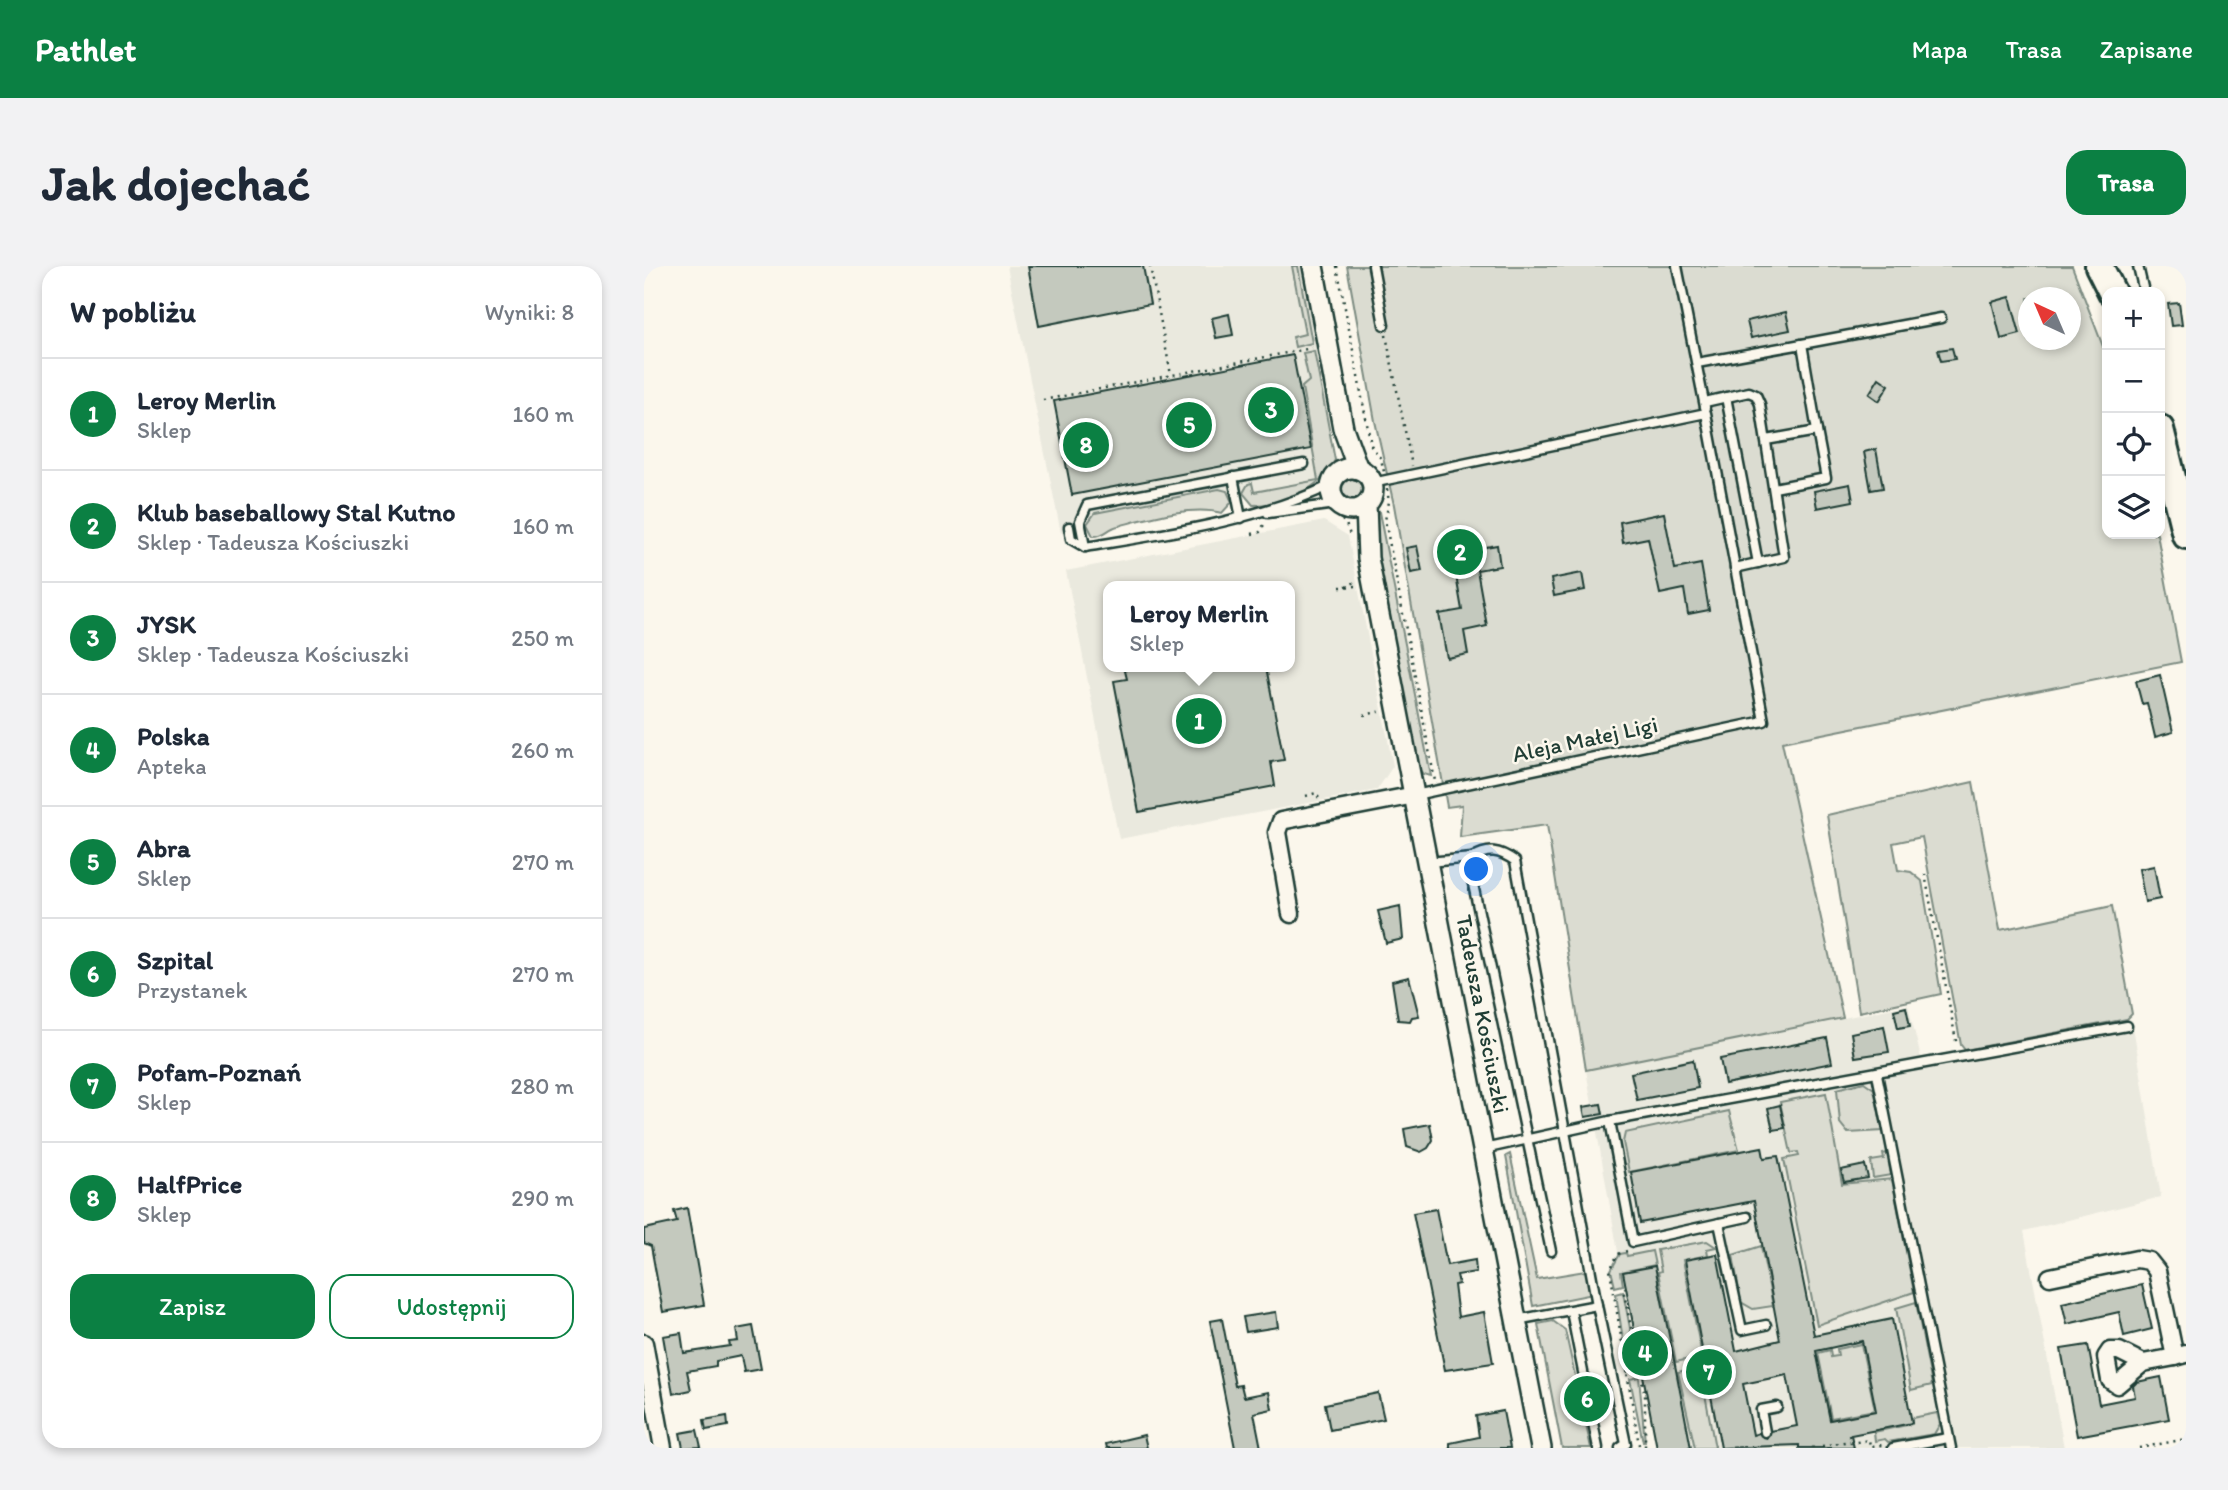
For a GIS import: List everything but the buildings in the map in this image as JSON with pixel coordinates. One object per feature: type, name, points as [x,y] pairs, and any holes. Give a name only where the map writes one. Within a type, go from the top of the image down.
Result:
[{"type":"main road","points":[[2099,266],[2110,287]]},
{"type":"main road","points":[[2165,449],[2186,535]]},
{"type":"street","name":"Tadeusza Kościuszki","points":[[1313,266],[1343,428],[1347,493],[1415,795],[1541,1448]]},
{"type":"street","points":[[1292,915],[1277,832],[1281,821],[1415,795]]},
{"type":"street","points":[[2050,1277],[2137,1259],[2149,1261],[2157,1271],[2180,1355],[2143,1363]]},
{"type":"street","points":[[644,1343],[663,1448]]},
{"type":"lane","points":[[1373,266],[1384,325]]},
{"type":"lane","points":[[1677,266],[1735,568],[1784,557],[1766,440],[1756,396],[1749,392],[1705,402]]},
{"type":"lane","points":[[2138,266],[2143,287]]},
{"type":"lane","points":[[1697,363],[1941,318]]},
{"type":"lane","points":[[1774,488],[1826,478],[1802,344]]},
{"type":"lane","points":[[1726,397],[1758,563]]},
{"type":"lane","points":[[1069,527],[1070,539],[1085,547],[1241,518],[1265,517],[1413,474],[1706,413]]},
{"type":"lane","points":[[1766,440],[1817,431]]},
{"type":"lane","points":[[1085,547],[1080,521],[1087,505],[1304,464]]},
{"type":"lane","points":[[1233,477],[1241,518]]},
{"type":"lane","points":[[1265,517],[1347,493]]},
{"type":"lane","name":"Aleja Małej Ligi","points":[[1415,795],[1764,721],[1735,568]]},
{"type":"lane","points":[[1428,862],[1472,858],[1482,852],[1499,850],[1515,861],[1563,1131],[1626,1444],[1620,1448]]},
{"type":"lane","points":[[1472,858],[1470,870],[1551,1251]]},
{"type":"lane","points":[[1484,1149],[1610,1121],[2127,1026]]},
{"type":"lane","points":[[1877,1074],[1951,1448]]},
{"type":"lane","points":[[1610,1121],[1633,1242],[1747,1217]]},
{"type":"lane","points":[[1719,1223],[1742,1330],[1766,1325]]},
{"type":"lane","points":[[1516,1320],[1597,1305]]},
{"type":"lane","points":[[1571,1311],[1598,1448]]},
{"type":"lane","points":[[1765,1432],[1761,1410],[1777,1407]]},
{"type":"lane","points":[[1893,1448],[1948,1438]]},
{"type":"path","points":[[1150,266],[1171,375]]},
{"type":"path","points":[[1155,291],[1163,289]]},
{"type":"path","points":[[1384,325],[1413,474]]},
{"type":"path","points":[[1043,400],[1315,347]]},
{"type":"path","points":[[1347,493],[1346,524],[1358,542]]},
{"type":"path","points":[[1252,534],[1260,532],[1265,517]]},
{"type":"path","points":[[1346,586],[1357,581]]},
{"type":"path","points":[[1340,587],[1361,585]]},
{"type":"path","points":[[1364,715],[1386,710]]},
{"type":"path","points":[[1306,796],[1316,793],[1326,803]]},
{"type":"path","points":[[1925,874],[1959,1056]]},
{"type":"path","points":[[1628,1251],[1618,1254],[1611,1266],[1626,1371],[1641,1447]]},
{"type":"path","points":[[1614,1291],[1625,1288],[1641,1369],[1646,1408],[1641,1447]]},
{"type":"path","points":[[1626,1371],[1641,1369]]},
{"type":"path","points":[[1849,1435],[1850,1441]]},
{"type":"path","points":[[2139,1448],[2186,1439]]},
{"type":"path","points":[[1822,1446],[1869,1440],[1870,1446],[1882,1444],[1884,1448]]},
{"type":"path","points":[[1634,1448],[1641,1447]]},
{"type":"shaded area","points":[[1007,266],[1301,266],[1315,340],[1330,452],[1316,481],[1061,533]]},
{"type":"shaded area","points":[[1292,266],[1298,266],[1312,343],[1295,347],[1293,337],[1305,334]]},
{"type":"shaded area","points":[[1347,266],[2072,266],[2080,287],[2018,287],[2018,350],[2081,350],[2081,289],[2102,344],[2102,539],[2158,539],[2181,662],[1782,742],[1843,1018],[1586,1070],[1547,825],[1460,837],[1462,805],[1447,807],[1394,505],[1375,421]]},
{"type":"shaded area","points":[[1314,351],[1335,460],[1321,479],[1301,493],[1277,502],[1253,505],[1243,493],[1248,484],[1252,483],[1254,492],[1318,480],[1302,387],[1309,381],[1303,353]]},
{"type":"shaded area","points":[[1352,479],[1359,482],[1362,489],[1359,496],[1352,499],[1345,496],[1342,489],[1345,482]]},
{"type":"shaded area","points":[[1219,489],[1227,491],[1232,502],[1222,513],[1197,511],[1170,514],[1115,527],[1097,536],[1093,536],[1087,524],[1095,513]]},
{"type":"shaded area","points":[[1379,512],[1431,776],[1423,774],[1417,766],[1370,516]]},
{"type":"shaded area","points":[[1324,521],[1348,536],[1393,766],[1377,790],[1119,839],[1066,571]]},
{"type":"shaded area","points":[[1973,782],[2000,930],[2112,906],[2132,1014],[2127,1019],[1965,1050],[1961,1045],[1922,837],[1893,843],[1898,870],[1911,872],[1922,881],[1941,994],[1859,1012],[1827,815]]},
{"type":"shaded area","points":[[1908,1005],[1921,1058],[2132,1020],[2161,1197],[2024,1231],[2064,1448],[1657,1448],[1621,1269],[1586,1070]]},
{"type":"shaded area","points":[[1864,1082],[1874,1089],[1883,1131],[1848,1133],[1840,1123],[1837,1089]]},
{"type":"shaded area","points":[[1826,1093],[1842,1184],[1892,1179],[1914,1292],[1817,1325],[1784,1159],[1799,1156],[1798,1152],[1791,1153],[1780,1102]]},
{"type":"shaded area","points":[[1729,1111],[1739,1150],[1629,1172],[1623,1142],[1625,1133]]},
{"type":"shaded area","points":[[1887,1153],[1891,1175],[1873,1178],[1871,1161],[1884,1159],[1883,1154]]},
{"type":"shaded area","points":[[1510,1154],[1537,1279],[1585,1271],[1590,1275],[1593,1294],[1533,1306],[1506,1156]]},
{"type":"shaded area","points":[[1707,1241],[1716,1247],[1707,1249],[1708,1255],[1683,1260],[1702,1356],[1676,1362],[1658,1272],[1661,1271],[1657,1250]]},
{"type":"shaded area","points":[[1761,1246],[1773,1306],[1753,1309],[1741,1302],[1733,1255]]},
{"type":"shaded area","points":[[1652,1251],[1655,1265],[1621,1272],[1623,1285],[1615,1287],[1611,1270],[1620,1254],[1626,1253],[1627,1256]]},
{"type":"shaded area","points":[[1623,1292],[1637,1364],[1627,1366],[1616,1294]]},
{"type":"shaded area","points":[[1916,1302],[1932,1385],[1911,1390],[1896,1308]]},
{"type":"shaded area","points":[[1553,1321],[1565,1330],[1591,1448],[1562,1448],[1538,1324]]},
{"type":"shaded area","points":[[1861,1344],[1875,1410],[1831,1418],[1818,1353],[1830,1350],[1831,1357],[1838,1356],[1837,1349]]},
{"type":"shaded area","points":[[1700,1367],[1715,1448],[1695,1448],[1678,1372]]},
{"type":"shaded area","points":[[1639,1377],[1645,1442],[1630,1379]]},
{"type":"shaded area","points":[[1937,1413],[1940,1424],[1934,1434],[1888,1442],[1885,1439],[1875,1441],[1874,1432],[1912,1424],[1912,1418]]},
{"type":"place","name":"JYSK","points":[[1271,410]]},
{"type":"place","name":"Abra","points":[[1189,425]]},
{"type":"place","name":"HalfPrice","points":[[1086,445]]},
{"type":"place","name":"Klub baseballowy Stal Kutno","points":[[1460,552]]},
{"type":"place","name":"Leroy Merlin","points":[[1199,721]]},
{"type":"place","name":"Polska","points":[[1645,1353]]},
{"type":"place","name":"Pofam-Poznań","points":[[1709,1372]]},
{"type":"place","name":"Szpital","points":[[1587,1399]]}]
